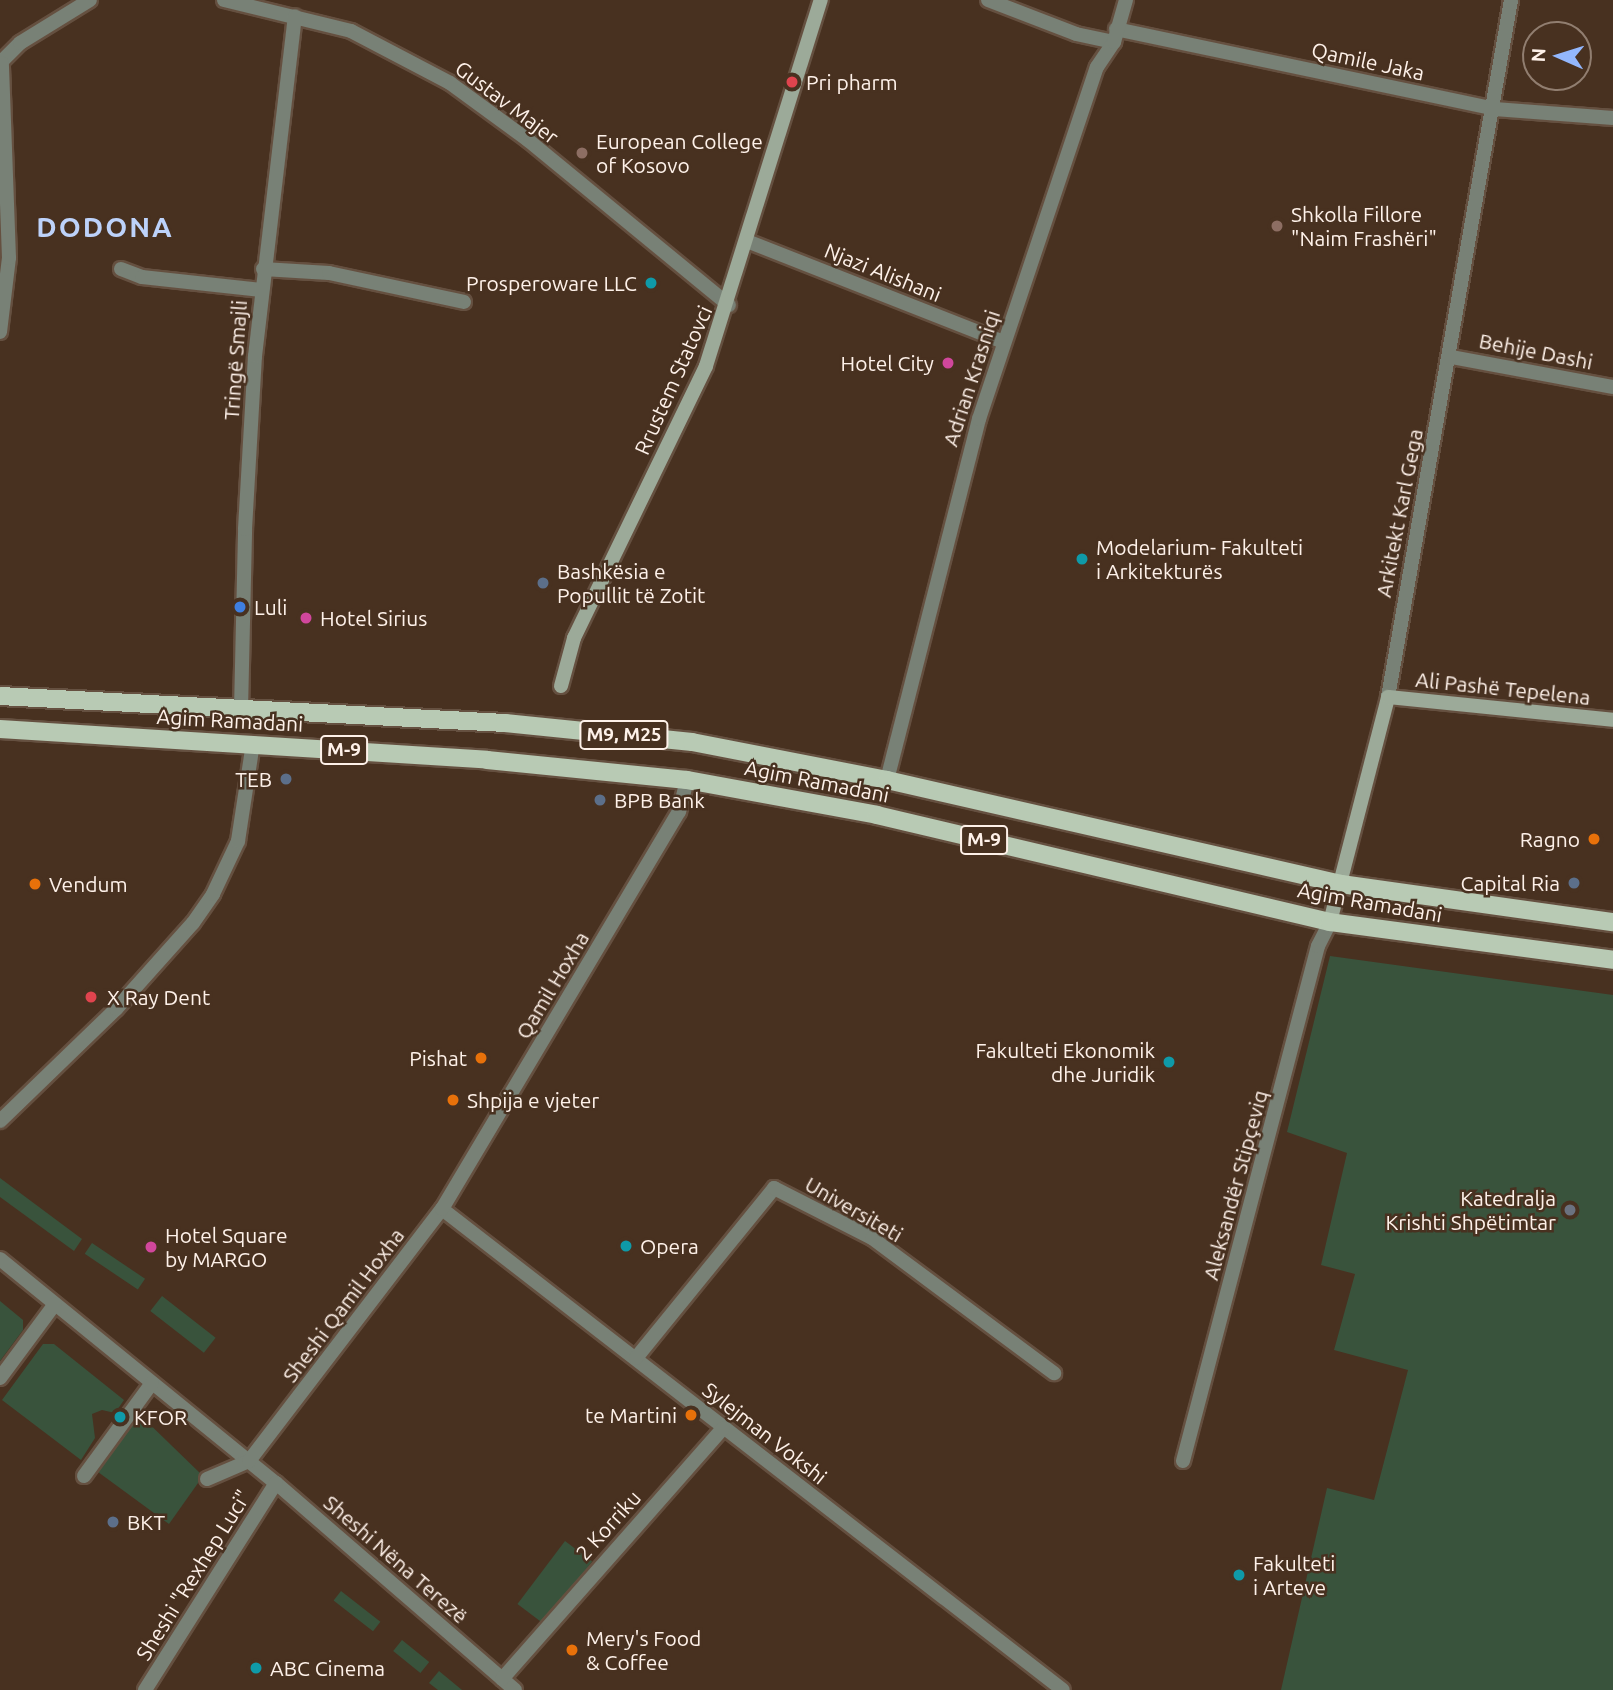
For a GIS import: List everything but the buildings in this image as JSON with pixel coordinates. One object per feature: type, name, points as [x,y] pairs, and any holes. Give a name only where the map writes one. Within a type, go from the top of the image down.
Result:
[{"type":"main road","name":"Agim Ramadani","points":[[0,696],[555,728],[755,754],[887,780],[1341,884],[1613,922]]},
{"type":"main road","name":"Agim Ramadani","points":[[0,729],[253,743],[487,760],[687,780],[877,816],[1330,922],[1613,960]]},
{"type":"street","points":[[0,332],[9,258],[1,63],[20,43],[90,0]]},
{"type":"street","name":"Gustav Majer","points":[[224,0],[351,31],[450,83],[528,140],[729,304]]},
{"type":"street","name":"Rrustem Statovci","points":[[561,686],[574,638],[706,366],[729,304],[784,106],[821,0]]},
{"type":"street","name":"Qamile Jaka","points":[[988,0],[1076,34],[1115,36],[1495,109],[1613,118]]},
{"type":"street","name":"Adrian Krasniqi","points":[[887,780],[960,485],[1003,342],[1097,67],[1115,36],[1126,0]]},
{"type":"street","name":"Arkitekt Karl Gega","points":[[1330,922],[1388,697],[1495,109],[1511,0]]},
{"type":"street","name":"Tringë Smajli","points":[[241,709],[245,529],[261,290],[295,16]]},
{"type":"street","name":"Njazi Alishani","points":[[747,241],[1003,342]]},
{"type":"street","points":[[121,269],[155,279],[261,290]]},
{"type":"street","points":[[263,269],[329,273],[464,302]]},
{"type":"street","name":"Behije Dashi","points":[[1451,357],[1613,387]]},
{"type":"street","name":"Ali Pashë Tepelena","points":[[1388,697],[1613,720]]},
{"type":"street","points":[[0,1121],[116,1009],[206,904],[238,841],[253,743]]},
{"type":"street","name":"Qamil Hoxha","points":[[442,1209],[685,802],[687,780]]},
{"type":"street","name":"Aleksandër Stipçeviq","points":[[1183,1461],[1318,946],[1330,922]]},
{"type":"street","name":"Universiteti","points":[[636,1358],[774,1188],[872,1238],[1054,1373]]},
{"type":"street","name":"Sylejman Vokshi","points":[[442,1209],[1063,1690]]},
{"type":"street","name":"Sheshi Qamil Hoxha","points":[[249,1461],[442,1209]]},
{"type":"street","name":"Sheshi Nëna Terezë","points":[[0,1259],[276,1483],[515,1690]]},
{"type":"street","points":[[0,1378],[55,1304]]},
{"type":"street","points":[[84,1476],[152,1383]]},
{"type":"street","name":"2 Korriku","points":[[502,1679],[723,1428]]},
{"type":"street","points":[[207,1479],[249,1461]]},
{"type":"street","name":"Sheshi \"Rexhep Luci\"","points":[[145,1690],[276,1483]]},
{"type":"green space","points":[[1330,956],[1613,995],[1613,1690],[1281,1690],[1327,1488],[1374,1500],[1408,1370],[1334,1350],[1355,1274],[1321,1265],[1347,1153],[1287,1132]]},
{"type":"green space","points":[[0,1178],[82,1239],[74,1251],[0,1197]]},
{"type":"green space","points":[[92,1243],[145,1279],[138,1290],[85,1254]]},
{"type":"green space","points":[[162,1296],[216,1338],[204,1353],[150,1311]]},
{"type":"green space","points":[[0,1301],[23,1320],[23,1330],[0,1361]]},
{"type":"green space","points":[[43,1344],[54,1344],[124,1400],[115,1413],[102,1410],[92,1414],[95,1438],[81,1460],[2,1400]]},
{"type":"green space","points":[[137,1412],[203,1476],[169,1524],[98,1472]]},
{"type":"green space","points":[[565,1541],[592,1561],[545,1625],[517,1604]]},
{"type":"green space","points":[[341,1591],[380,1622],[373,1631],[334,1600]]},
{"type":"green space","points":[[402,1640],[429,1662],[420,1673],[393,1651]]},
{"type":"green space","points":[[439,1671],[462,1690],[438,1690],[429,1683]]},
{"type":"place","name":"Pri pharm","points":[[792,82]]},
{"type":"place","name":"European College of Kosovo","points":[[582,153]]},
{"type":"place","name":"Shkolla Fillore \"Naim Frashëri\"","points":[[1277,226]]},
{"type":"place","name":"Prosperoware LLC","points":[[651,283]]},
{"type":"place","name":"Hotel City","points":[[948,363]]},
{"type":"place","name":"Modelarium- Fakulteti i Arkitekturës","points":[[1082,559]]},
{"type":"place","name":"Bashkësia e Popullit të Zotit","points":[[543,583]]},
{"type":"place","name":"Luli","points":[[240,607]]},
{"type":"place","name":"Hotel Sirius","points":[[306,618]]},
{"type":"place","name":"TEB","points":[[286,779]]},
{"type":"place","name":"BPB Bank","points":[[600,800]]},
{"type":"place","name":"Ragno","points":[[1594,839]]},
{"type":"place","name":"Capital Ria","points":[[1574,883]]},
{"type":"place","name":"Vendum","points":[[35,884]]},
{"type":"place","name":"X Ray Dent","points":[[91,997]]},
{"type":"place","name":"Pishat","points":[[481,1058]]},
{"type":"place","name":"Fakulteti Ekonomik dhe Juridik","points":[[1169,1062]]},
{"type":"place","name":"Shpija e vjeter","points":[[453,1100]]},
{"type":"place","name":"Katedralja Krishti Shpëtimtar","points":[[1570,1210]]},
{"type":"place","name":"Opera","points":[[626,1246]]},
{"type":"place","name":"Hotel Square by MARGO","points":[[151,1247]]},
{"type":"place","name":"te Martini","points":[[691,1415]]},
{"type":"place","name":"KFOR","points":[[120,1417]]},
{"type":"place","name":"BKT","points":[[113,1522]]},
{"type":"place","name":"Fakulteti i Arteve","points":[[1239,1575]]},
{"type":"place","name":"Mery's Food & Coffee","points":[[572,1650]]},
{"type":"place","name":"ABC Cinema","points":[[256,1668]]},
{"type":"district","name":"DODONA","points":[[105,227]]}]
